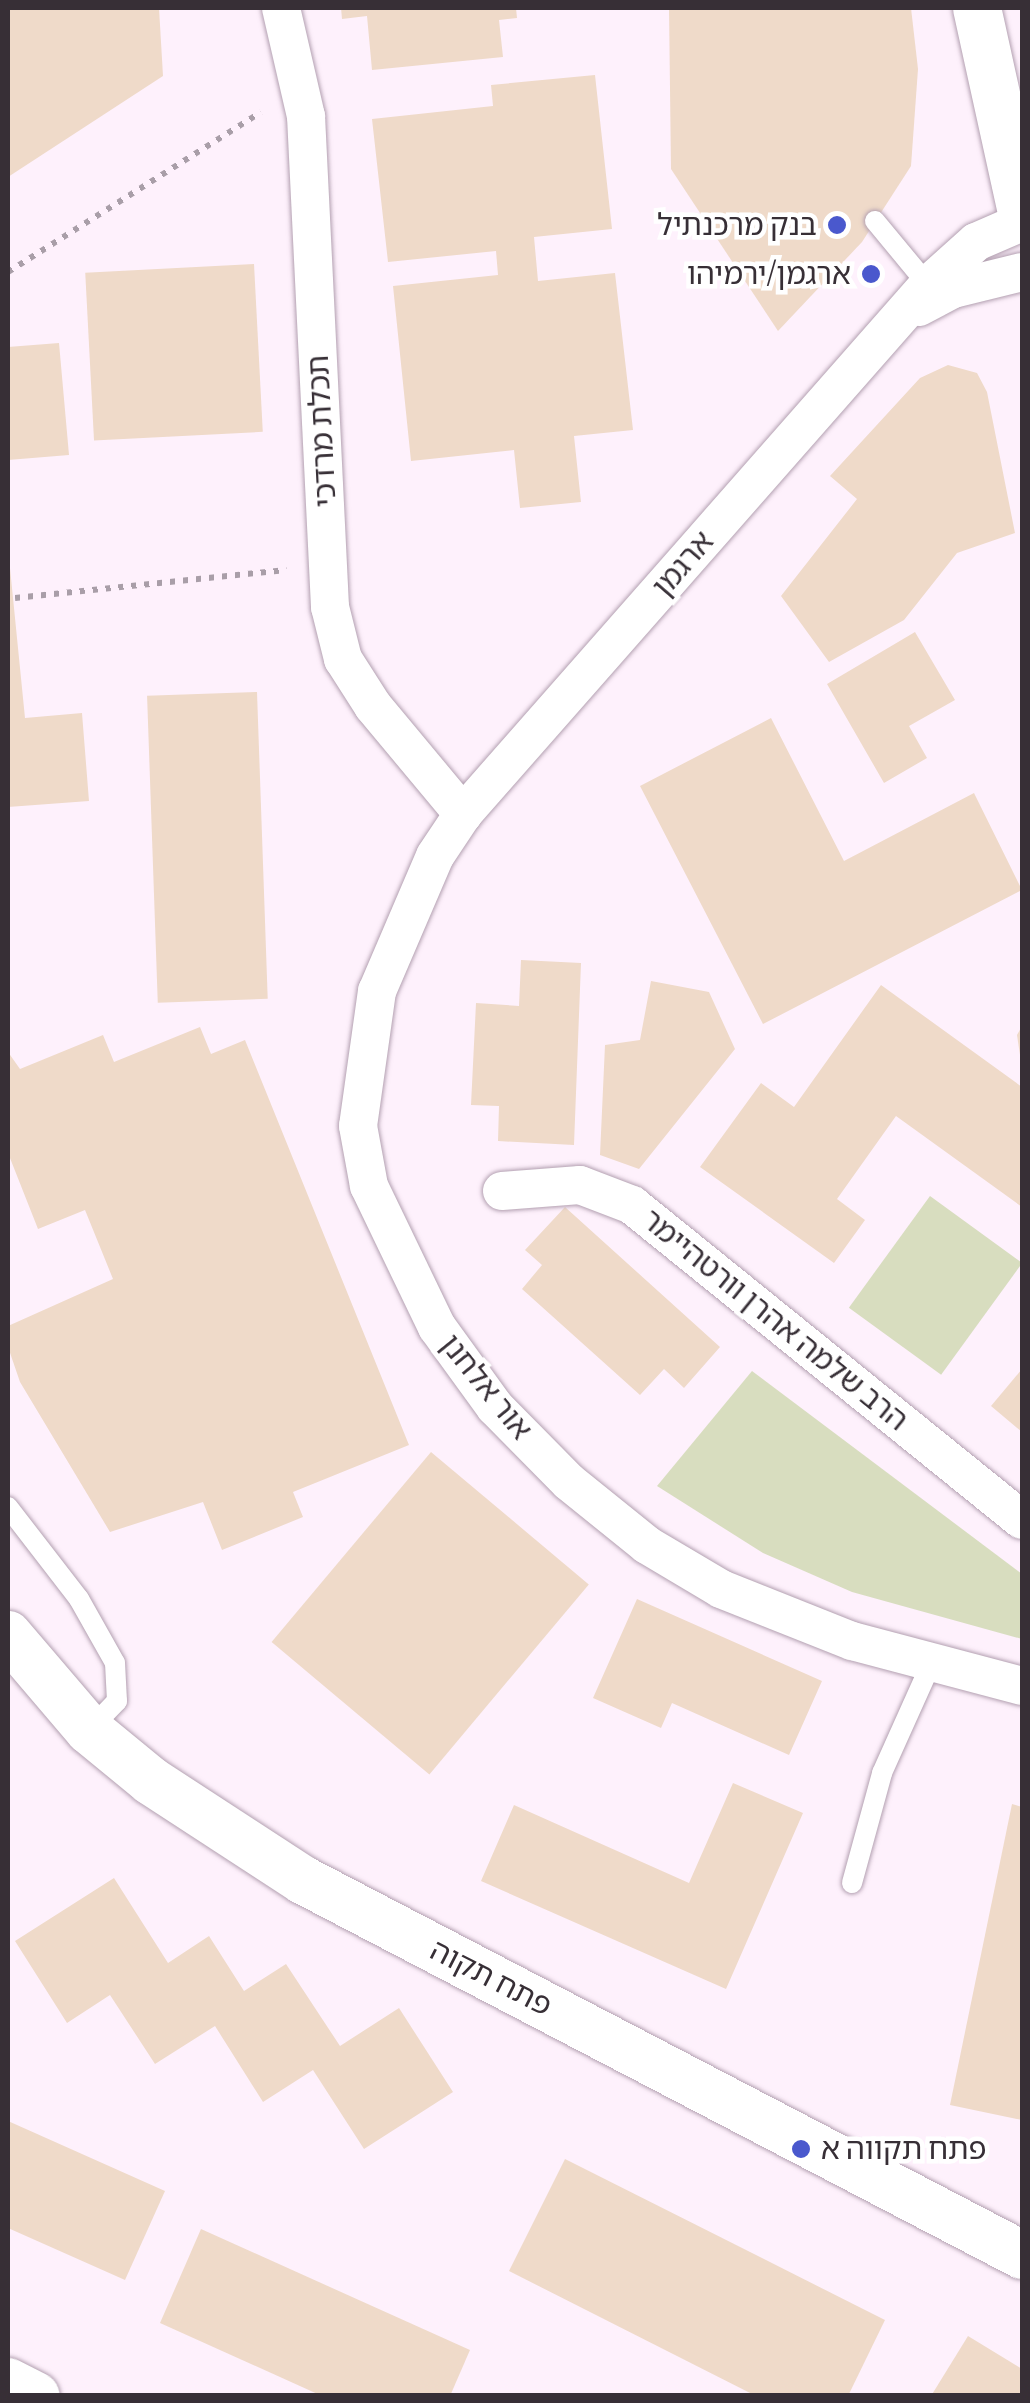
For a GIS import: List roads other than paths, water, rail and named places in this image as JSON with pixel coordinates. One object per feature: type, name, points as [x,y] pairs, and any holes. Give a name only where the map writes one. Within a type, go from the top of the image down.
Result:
[{"type":"street","name":"תכלת מרדכי","points":[[281,8],[300,87],[330,607],[344,660],[373,706],[463,814]]},
{"type":"street","points":[[977,8],[1022,213]]},
{"type":"street","name":"ארגמן","points":[[463,814],[928,286],[976,242],[1022,222]]},
{"type":"street","name":"ארגמן","points":[[904,316],[953,289],[1022,272]]},
{"type":"street","name":"אור אלחנן","points":[[463,814],[408,912],[378,991],[358,1126],[368,1186],[437,1327],[495,1406],[568,1482],[646,1545],[721,1589],[852,1640],[1022,1686]]},
{"type":"street","name":"הרב שלמה אהרן וורטהיימר","points":[[502,1191],[580,1184],[632,1205],[1022,1520]]},
{"type":"street","name":"פתח תקוה","points":[[8,1635],[88,1730],[151,1782],[303,1880],[1022,2256]]},
{"type":"street","points":[[8,2382],[36,2396]]},
{"type":"lane","points":[[875,222],[928,286]]},
{"type":"lane","points":[[8,1508],[78,1599],[114,1663],[117,1701],[88,1730]]},
{"type":"lane","points":[[852,1883],[882,1774],[932,1662]]},
{"type":"place","name":"בנק מרכנתיל","points":[[837,225]]},
{"type":"place","name":"ארגמן/ירמיהו","points":[[871,274]]},
{"type":"place","name":"פתח תקווה א","points":[[801,2149]]}]
